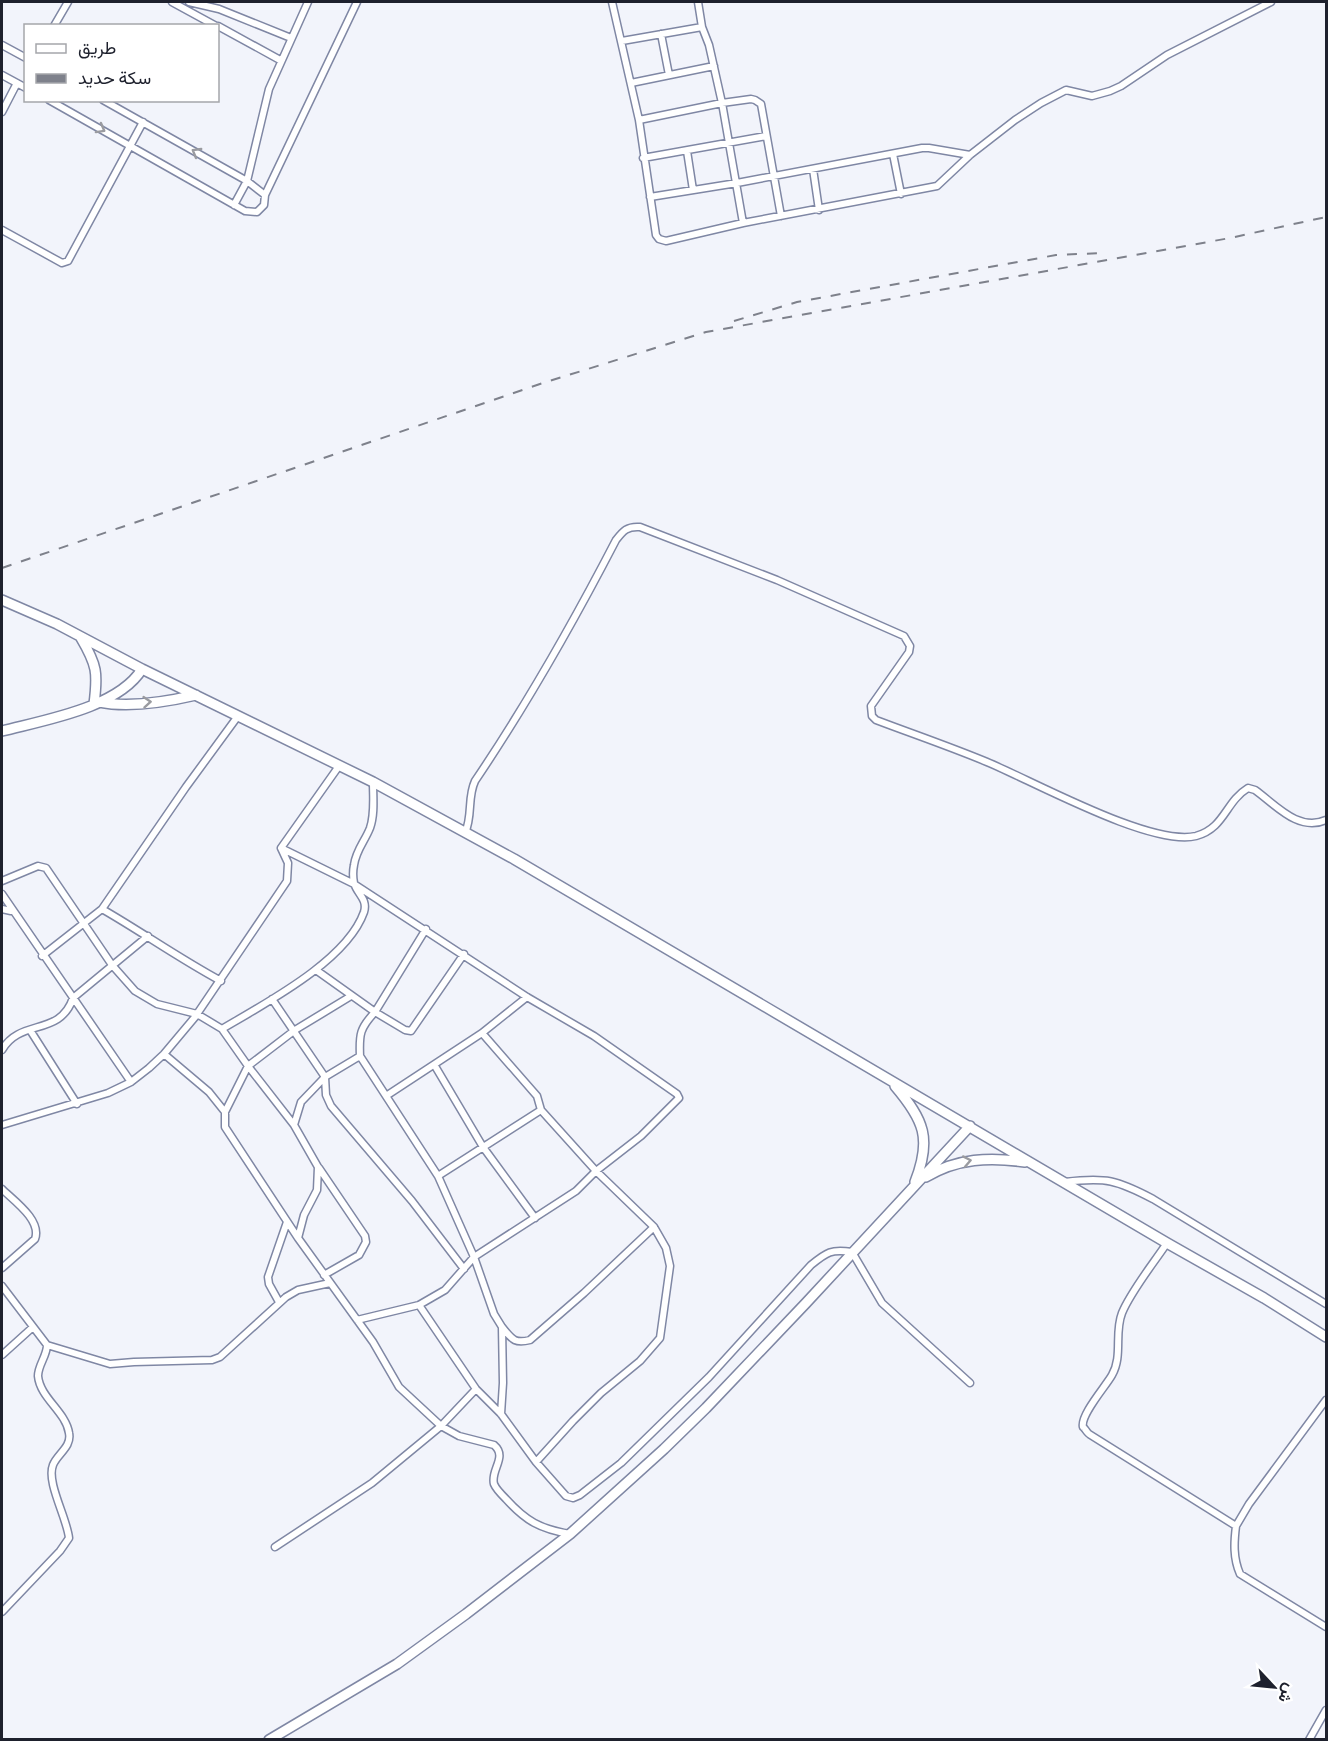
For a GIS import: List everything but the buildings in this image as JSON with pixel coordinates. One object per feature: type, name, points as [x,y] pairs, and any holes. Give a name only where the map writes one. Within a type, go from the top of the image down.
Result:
[{"type":"main road","points":[[2,600],[80,636],[142,669],[373,782],[465,833],[1264,1298],[1326,1337]]},
{"type":"main road","points":[[80,636],[96,669],[96,703]]},
{"type":"main road","points":[[2,730],[96,703],[131,684],[142,669]]},
{"type":"main road","points":[[96,703],[120,705],[196,695]]},
{"type":"main road","points":[[890,1080],[910,1104],[923,1130],[924,1156],[914,1186]]},
{"type":"main road","points":[[269,1740],[397,1664],[570,1534],[673,1441],[806,1303],[970,1126]]},
{"type":"main road","points":[[914,1186],[939,1169],[973,1160],[1004,1159],[1031,1163]]},
{"type":"street","points":[[55,24],[68,2]]},
{"type":"street","points":[[172,2],[213,24]]},
{"type":"street","points":[[189,2],[219,9],[291,38]]},
{"type":"street","points":[[234,204],[247,181],[268,89],[308,2]]},
{"type":"street","points":[[53,102],[245,211],[257,212],[264,205],[265,195],[357,2]]},
{"type":"street","points":[[612,2],[639,120],[656,235],[659,239],[666,241],[743,223],[937,186],[1015,120],[1058,94],[1069,90],[1092,96],[1122,86],[1167,55],[1271,2]]},
{"type":"street","points":[[698,2],[702,27],[722,103],[743,223]]},
{"type":"street","points":[[219,27],[280,60]]},
{"type":"street","points":[[622,41],[702,27]]},
{"type":"street","points":[[661,34],[669,75]]},
{"type":"street","points":[[2,45],[24,57]]},
{"type":"street","points":[[631,83],[714,66]]},
{"type":"street","points":[[2,75],[24,87]]},
{"type":"street","points":[[2,112],[17,83]]},
{"type":"street","points":[[639,120],[722,103],[751,99],[759,101],[781,216]]},
{"type":"street","points":[[107,102],[247,181],[265,195]]},
{"type":"street","points":[[2,230],[62,262],[68,261],[142,122]]},
{"type":"street","points":[[643,159],[766,136]]},
{"type":"street","points":[[650,197],[929,148],[970,156]]},
{"type":"street","points":[[687,151],[693,190]]},
{"type":"street","points":[[893,154],[901,194]]},
{"type":"street","points":[[813,169],[819,210]]},
{"type":"street","points":[[465,833],[470,821],[470,798],[475,781],[511,728],[569,630],[616,540],[622,531],[631,526],[640,527],[777,580],[904,636],[910,646],[909,652],[871,706],[872,716],[876,720],[989,763],[1125,824],[1180,839],[1197,836],[1214,829],[1240,792],[1248,788],[1255,790],[1301,823],[1318,824],[1326,820]]},
{"type":"street","points":[[42,956],[102,909],[238,716]]},
{"type":"street","points":[[281,848],[339,766]]},
{"type":"street","points":[[222,1029],[316,970],[350,936],[364,912],[365,902],[354,884],[353,867],[357,850],[370,827],[373,812],[373,782]]},
{"type":"street","points":[[281,848],[354,884],[426,929],[527,997],[594,1036],[677,1094],[679,1098],[641,1136],[596,1171],[568,1197],[474,1257],[445,1290],[419,1305],[357,1320]]},
{"type":"street","points":[[2,1125],[42,1112],[78,1104],[108,1093],[131,1082],[164,1054],[221,981],[287,881],[288,863],[281,848]]},
{"type":"street","points":[[2,881],[38,866],[46,868],[112,965],[135,991],[158,1005],[197,1014],[222,1029],[294,1125],[318,1167],[364,1236],[366,1242],[359,1255],[324,1275]]},
{"type":"street","points":[[2,894],[11,911],[131,1082]]},
{"type":"street","points":[[2,909],[11,911]]},
{"type":"street","points":[[102,909],[196,968],[221,981]]},
{"type":"street","points":[[426,929],[375,1012],[364,1024],[360,1032],[360,1056],[438,1176],[474,1257],[494,1314],[502,1327],[513,1340],[520,1342],[530,1340],[654,1227]]},
{"type":"street","points":[[2,1050],[14,1035],[62,1017],[67,1012],[73,998],[148,936]]},
{"type":"street","points":[[316,970],[375,1012],[405,1030],[411,1031],[464,954]]},
{"type":"street","points":[[351,996],[295,1030],[248,1066],[225,1112],[225,1127],[287,1222],[357,1320],[399,1387],[441,1426],[459,1436],[494,1445],[499,1449],[499,1461],[494,1474],[494,1484],[498,1490],[534,1524],[548,1530],[570,1534]]},
{"type":"street","points":[[386,1096],[482,1033],[527,997]]},
{"type":"street","points":[[272,999],[325,1077],[326,1095],[331,1106],[412,1201],[464,1269]]},
{"type":"street","points":[[30,1030],[78,1104]]},
{"type":"street","points":[[482,1033],[537,1096],[541,1110],[596,1171],[654,1227],[666,1248],[670,1266],[660,1338],[639,1361],[573,1421],[536,1462]]},
{"type":"street","points":[[164,1054],[209,1092],[225,1112]]},
{"type":"street","points":[[294,1125],[301,1102],[325,1077],[360,1056]]},
{"type":"street","points":[[435,1065],[483,1147],[535,1218]]},
{"type":"street","points":[[438,1176],[541,1110]]},
{"type":"street","points":[[298,1238],[304,1215],[317,1190],[318,1167]]},
{"type":"street","points":[[1065,1182],[1095,1179],[1130,1187],[1153,1198],[1326,1304]]},
{"type":"street","points":[[2,1189],[27,1214],[37,1233],[35,1239],[2,1268]]},
{"type":"street","points":[[279,1302],[269,1284],[268,1277],[287,1222]]},
{"type":"street","points":[[1167,1243],[1122,1312],[1118,1327],[1117,1364],[1083,1420],[1083,1427],[1089,1434],[1236,1526]]},
{"type":"street","points":[[419,1305],[476,1389],[501,1414],[536,1462],[566,1496],[573,1498],[621,1463],[709,1377],[811,1265],[824,1254],[836,1249],[852,1252],[882,1303],[970,1383]]},
{"type":"street","points":[[2,1286],[47,1345],[110,1365],[134,1362],[212,1360],[220,1357],[279,1302],[298,1290],[330,1283]]},
{"type":"street","points":[[2,1355],[33,1327]]},
{"type":"street","points":[[501,1414],[502,1327]]},
{"type":"street","points":[[2,1612],[60,1551],[69,1538],[51,1478],[52,1466],[67,1446],[70,1437],[68,1429],[38,1378],[47,1345]]},
{"type":"street","points":[[275,1547],[372,1483],[441,1426],[476,1389]]},
{"type":"street","points":[[1326,1400],[1249,1504],[1236,1526],[1234,1547],[1236,1566],[1240,1574],[1326,1627]]},
{"type":"street","points":[[1309,1740],[1326,1710]]},
{"type":"railway","points":[[2,568],[543,383],[706,332],[1230,238],[1326,217]]},
{"type":"railway","points":[[734,321],[797,302],[1056,255],[1103,253]]}]
